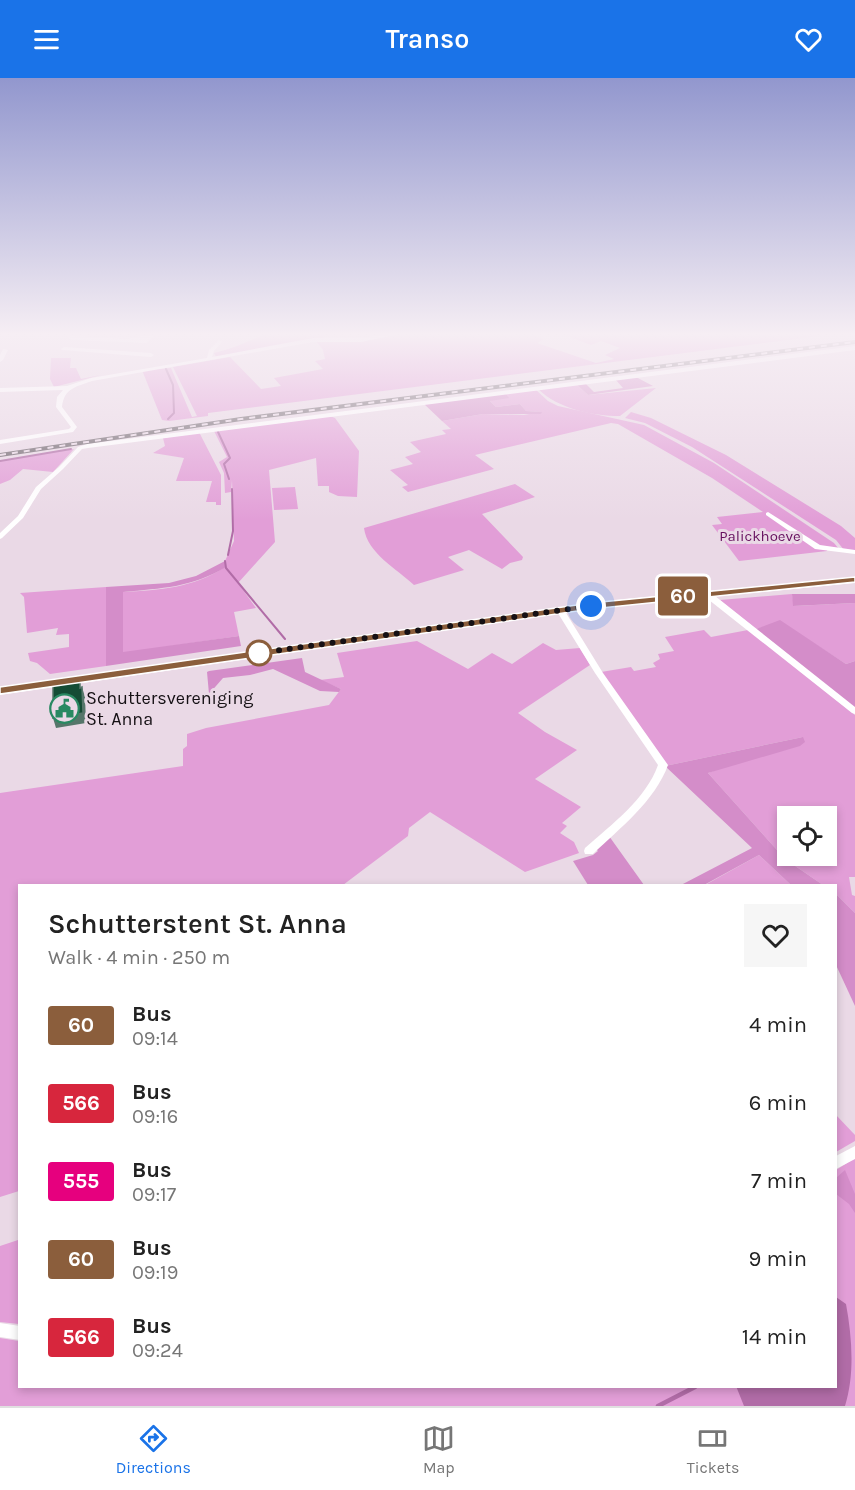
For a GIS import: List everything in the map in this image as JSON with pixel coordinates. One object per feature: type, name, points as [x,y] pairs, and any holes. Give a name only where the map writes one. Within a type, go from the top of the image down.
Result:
[{"type":"main road","points":[[0,691],[560,610],[855,580]]},
{"type":"street","points":[[0,442],[71,430],[74,427],[59,407],[61,396]]},
{"type":"street","points":[[0,537],[21,517],[38,488],[62,468],[80,448],[207,429],[471,396]]},
{"type":"street","points":[[768,514],[818,547],[855,552]]},
{"type":"street","points":[[707,594],[855,711]]},
{"type":"street","points":[[560,610],[599,673],[663,765],[660,777],[589,851]]},
{"type":"street","points":[[837,1162],[855,1152]]},
{"type":"street","points":[[0,1330],[18,1333]]},
{"type":"green space","points":[[152,396],[183,396],[192,417],[197,416],[187,396],[343,396],[208,413],[208,416],[169,421],[162,420]]},
{"type":"green space","name":"Palickhoeve","points":[[499,396],[543,396],[558,406],[644,425],[714,463],[834,543],[839,549],[828,548],[827,551],[739,561],[712,525],[722,524],[717,517],[763,512],[712,478],[618,424],[611,423],[475,455],[494,469],[408,492],[402,487],[408,485],[390,470],[413,464],[405,457],[421,452],[410,442],[446,434],[442,430],[451,429],[442,421],[483,414],[524,415],[541,412],[526,411],[520,404],[496,407],[490,401]]},
{"type":"green space","points":[[546,396],[646,396],[620,416],[598,415],[576,410]]},
{"type":"green space","points":[[631,412],[651,418],[726,455],[841,526],[855,538],[855,550],[844,550],[836,540],[692,447],[645,423],[625,418]]},
{"type":"green space","points":[[330,416],[335,418],[359,451],[357,497],[338,496],[329,492],[329,486],[318,486],[316,458],[269,470],[275,542],[238,583],[256,608],[234,612],[239,636],[123,653],[123,592],[176,587],[201,579],[225,567],[225,561],[234,541],[232,480],[231,492],[225,493],[224,473],[219,462],[227,457],[214,431]]},
{"type":"green space","points":[[199,432],[221,475],[221,505],[216,505],[216,502],[206,502],[212,481],[176,481],[184,458],[153,453],[165,446],[163,438]]},
{"type":"green space","points":[[74,449],[53,472],[23,469],[10,480],[0,484],[0,461]]},
{"type":"green space","points":[[515,484],[535,497],[482,514],[523,557],[522,560],[510,563],[502,569],[469,550],[448,557],[464,570],[414,585],[377,553],[366,537],[364,528]]},
{"type":"green space","points":[[295,487],[298,509],[274,510],[272,488]]},
{"type":"green space","points":[[106,587],[106,666],[50,674],[37,663],[30,661],[28,653],[69,647],[69,634],[56,635],[58,628],[27,633],[24,597],[20,593]]},
{"type":"green space","points":[[792,594],[794,606],[855,603],[855,661],[846,664],[781,622],[756,629],[720,600]]},
{"type":"green space","points":[[704,630],[711,637],[748,630],[855,715],[855,877],[849,877],[852,895],[855,896],[855,913],[837,895],[837,884],[822,884],[795,866],[837,866],[837,806],[777,806],[777,850],[708,773],[803,737],[665,766],[601,672],[631,667],[634,671],[656,667],[653,663],[660,659],[658,654],[674,651],[665,637]]},
{"type":"green space","points":[[417,641],[468,669],[492,653],[512,664],[543,643],[556,650],[580,648],[590,665],[518,713],[577,750],[535,779],[581,807],[562,823],[567,826],[560,833],[574,842],[579,853],[525,872],[430,812],[409,828],[408,836],[344,884],[18,884],[18,1191],[0,1197],[0,793],[183,766],[183,749],[187,746],[187,734],[206,728],[329,705],[341,689],[320,680],[344,677],[337,653]]},
{"type":"green space","points":[[759,855],[790,884],[707,884]]},
{"type":"green space","points":[[837,1116],[855,1135],[855,1141],[837,1151]]},
{"type":"green space","points":[[855,1158],[855,1406],[0,1406],[0,1338],[18,1341],[18,1388],[837,1388],[837,1169]]},
{"type":"green space","points":[[18,1240],[18,1324],[0,1322],[0,1246]]},
{"type":"shaded area","points":[[481,396],[507,396],[509,398],[490,401],[496,407],[520,404],[526,411],[542,412],[541,414],[483,414],[442,421],[423,403]]},
{"type":"shaded area","points":[[225,561],[226,567],[188,583],[123,592],[123,652],[239,636],[241,646],[106,666],[106,587],[169,583],[196,576]]},
{"type":"shaded area","points":[[792,594],[855,594],[855,603],[793,606]]},
{"type":"shaded area","points":[[780,620],[846,664],[855,661],[855,708],[756,629]]},
{"type":"shaded area","points":[[302,658],[305,672],[341,689],[339,692],[320,691],[273,669],[250,675],[223,678],[209,694],[207,672],[209,671]]},
{"type":"shaded area","points":[[803,737],[805,742],[800,746],[708,773],[777,850],[777,866],[795,866],[822,884],[790,884],[759,855],[706,884],[683,884],[752,848],[665,766]]},
{"type":"shaded area","points":[[609,836],[643,884],[587,884],[573,861],[593,855],[598,851],[595,848]]},
{"type":"shaded area","points":[[837,895],[855,913],[855,1006],[837,967]]},
{"type":"shaded area","points":[[845,1170],[855,1194],[855,1213],[849,1204],[837,1195],[837,1177]]},
{"type":"shaded area","points":[[837,1298],[846,1304],[850,1329],[851,1368],[845,1406],[744,1406],[737,1388],[837,1388]]},
{"type":"building","points":[[75,680],[75,683],[80,682],[80,688],[82,687],[83,713],[53,718],[53,684]]},
{"type":"waterway","points":[[168,419],[174,413],[173,396]]},
{"type":"waterway","points":[[218,432],[230,458],[224,464],[229,479]]},
{"type":"waterway","points":[[0,461],[71,449]]},
{"type":"waterway","points":[[228,555],[233,531],[232,489]]},
{"type":"waterway","points":[[225,561],[226,568],[285,639]]},
{"type":"waterway","points":[[658,1406],[693,1388]]},
{"type":"railway","points":[[0,455],[241,419],[425,396]]},
{"type":"bus line","name":"60","points":[[0,691],[591,606],[855,580]]},
{"type":"place","name":"Schuttersvereniging St. Anna","points":[[65,708]]},
{"type":"route","points":[[259,653],[253,654],[591,606]]}]
